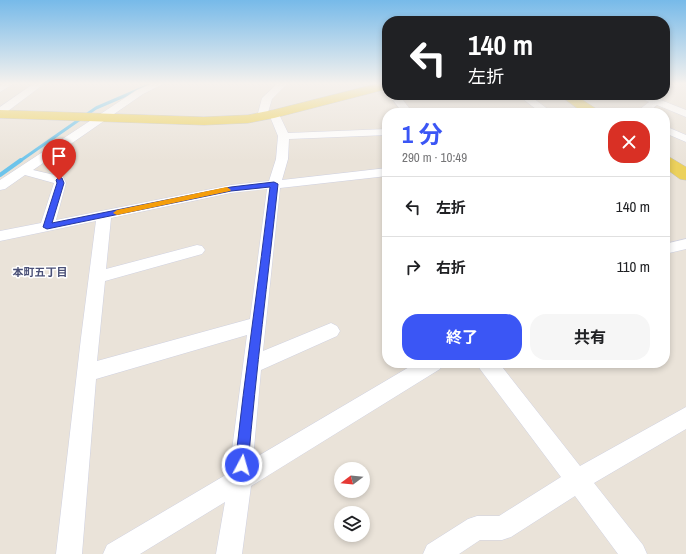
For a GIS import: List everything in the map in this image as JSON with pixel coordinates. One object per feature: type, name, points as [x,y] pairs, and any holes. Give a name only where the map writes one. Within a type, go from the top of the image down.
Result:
[{"type":"main road","points":[[0,113],[204,121],[268,115],[287,110]]},
{"type":"main road","points":[[670,165],[686,176]]},
{"type":"street","points":[[0,186],[114,110]]},
{"type":"street","points":[[229,554],[240,479],[274,184],[282,159],[284,136],[268,115],[268,110]]},
{"type":"street","points":[[670,131],[686,139]]},
{"type":"street","points":[[284,136],[382,132]]},
{"type":"street","points":[[23,171],[59,180],[60,183],[47,227]]},
{"type":"street","points":[[0,236],[231,189],[382,173]]},
{"type":"street","points":[[69,554],[86,372],[104,215]]},
{"type":"street","points":[[670,248],[686,244]]},
{"type":"street","points":[[97,277],[197,250]]},
{"type":"street","points":[[86,372],[258,324]]},
{"type":"street","points":[[252,365],[331,331]]},
{"type":"street","points":[[116,554],[425,368]]},
{"type":"street","points":[[491,368],[634,554]]},
{"type":"street","points":[[436,554],[477,528],[502,528],[578,480],[686,417]]},
{"type":"waterway","points":[[20,161],[93,110]]},
{"type":"waterway","points":[[0,175],[21,160]]},
{"type":"slow traffic","points":[[117,213],[227,190]]},
{"type":"district","name":"本町五丁目","points":[[40,272]]},
{"type":"route","points":[[59,180],[60,183],[47,227],[231,189],[274,184],[270,232],[252,365],[242,465]]}]
